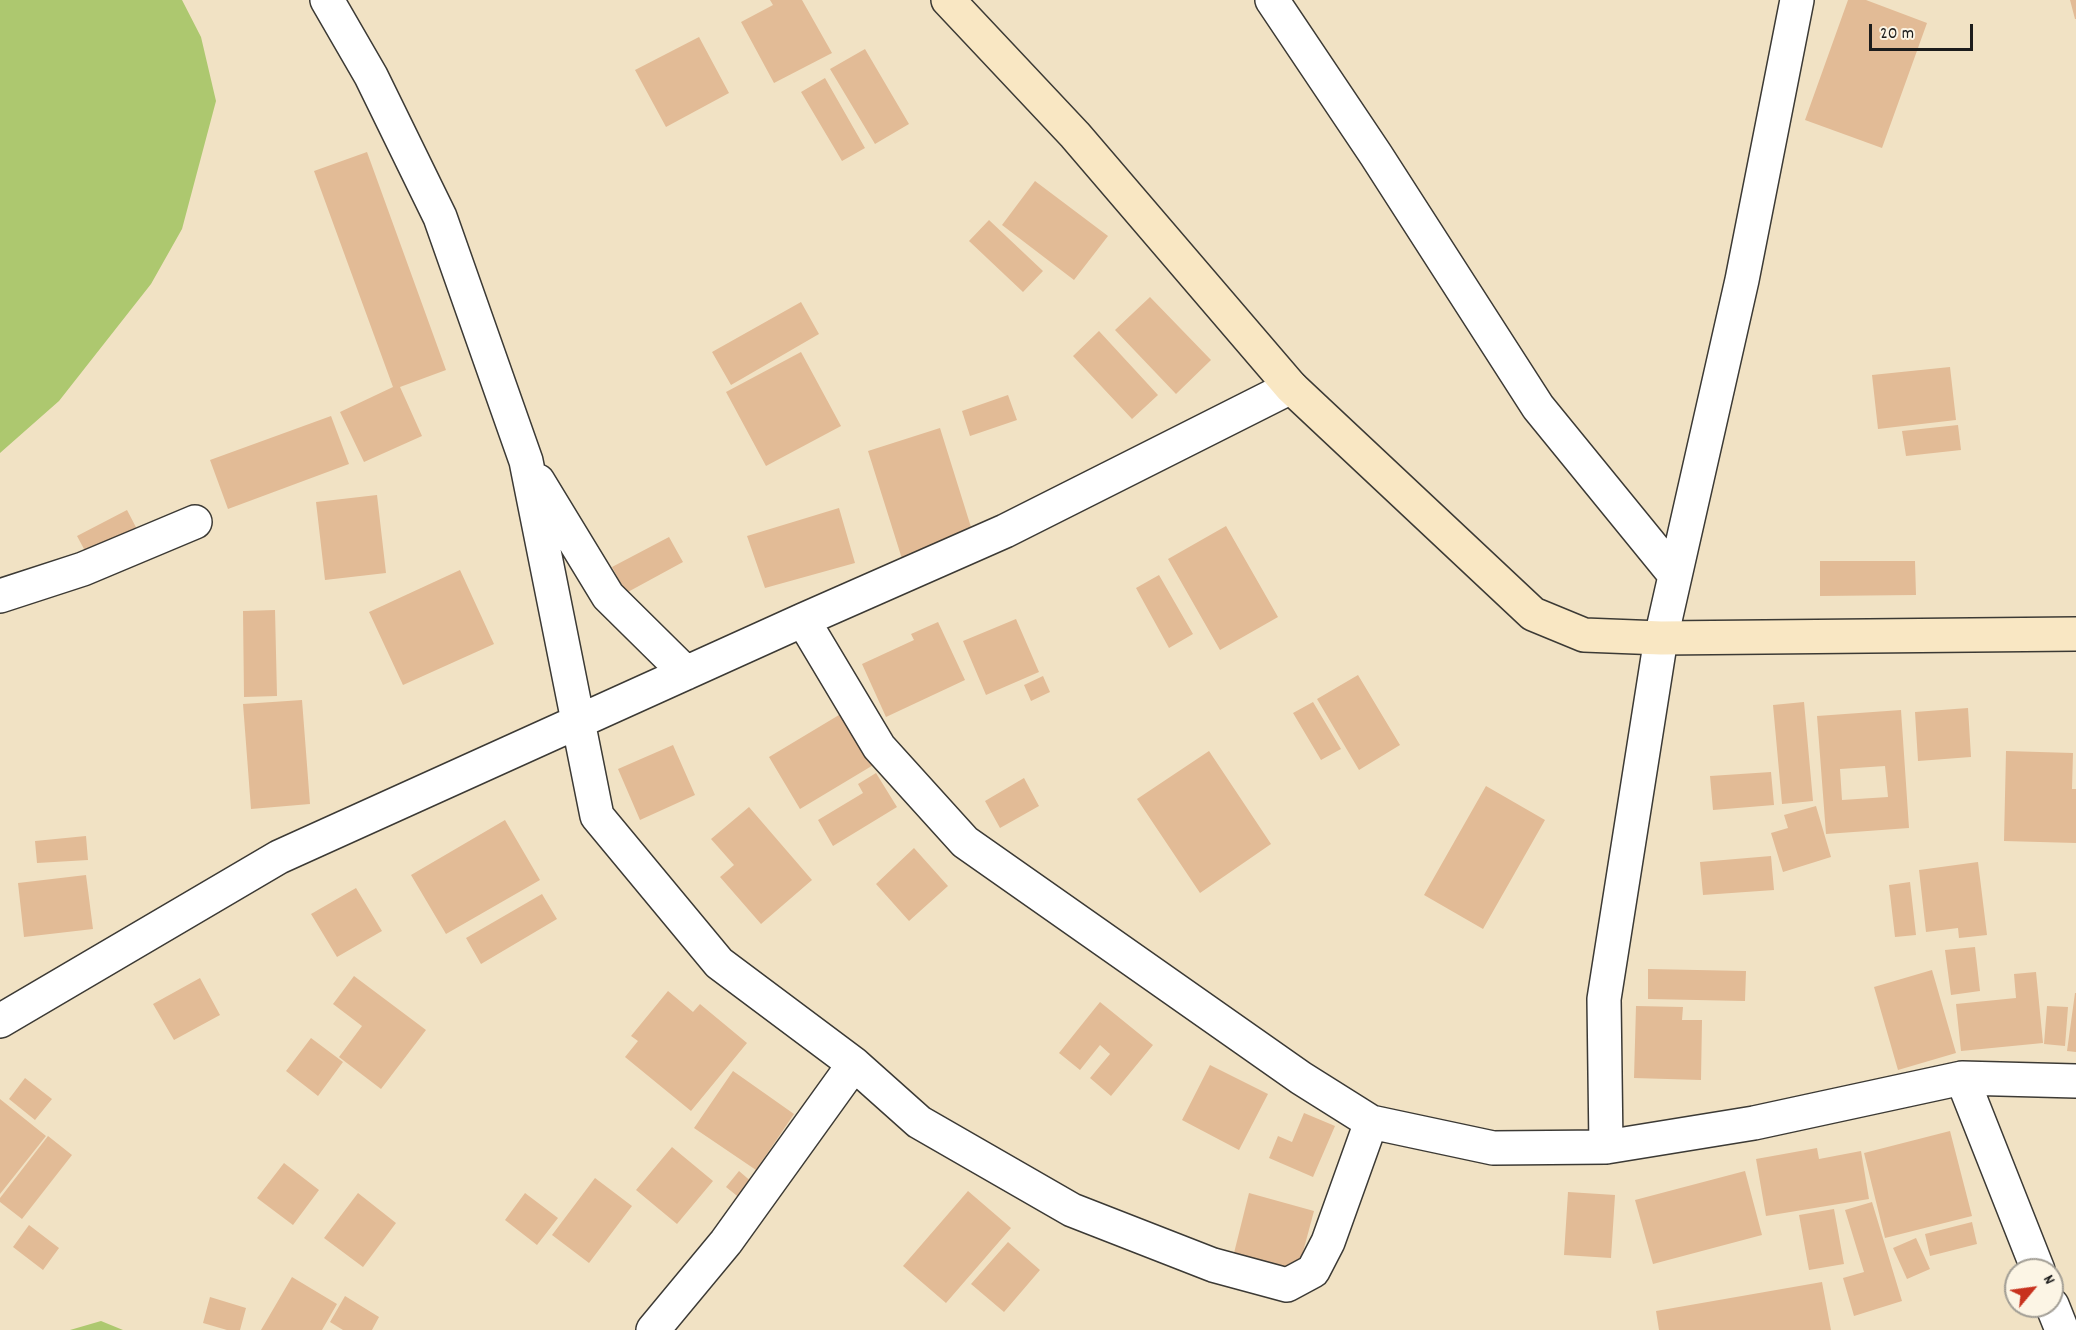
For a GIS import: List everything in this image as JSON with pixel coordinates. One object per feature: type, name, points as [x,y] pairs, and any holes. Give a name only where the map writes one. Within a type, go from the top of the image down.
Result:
[{"type":"main road","points":[[948,0],[1075,135],[1291,387],[1533,614],[1584,634],[1660,638],[2076,634]]},
{"type":"street","points":[[327,0],[371,76],[440,217],[526,461],[597,816],[719,963],[854,1064],[919,1122],[1072,1209],[1213,1265],[1287,1285],[1313,1271],[1328,1242],[1371,1122]]},
{"type":"street","points":[[1272,0],[1376,155],[1538,408],[1675,575]]},
{"type":"street","points":[[1606,1147],[1604,999],[1660,638],[1742,280],[1797,0]]},
{"type":"street","points":[[0,1021],[279,857],[1005,531],[1291,387]]},
{"type":"street","points":[[526,461],[608,596],[686,673]]},
{"type":"street","points":[[0,596],[83,569],[195,522]]},
{"type":"street","points":[[803,620],[879,747],[965,842],[1301,1078],[1371,1122],[1493,1148],[1606,1147],[1754,1123],[1962,1078],[2076,1081]]},
{"type":"street","points":[[653,1330],[726,1242],[854,1064]]},
{"type":"street","points":[[1962,1078],[2033,1258]]},
{"type":"green space","points":[[0,0],[182,0],[201,37],[216,101],[182,229],[151,284],[59,401],[0,453]]},
{"type":"green space","points":[[101,1321],[123,1330],[70,1330]]},
{"type":"building","points":[[770,0],[802,0],[832,53],[774,83],[741,22],[773,5]]},
{"type":"building","points":[[1848,0],[1866,0],[1927,23],[1882,148],[1805,120]]},
{"type":"building","points":[[2070,0],[2076,0],[2076,19],[2075,19]]},
{"type":"building","points":[[699,37],[729,93],[666,127],[635,70]]},
{"type":"building","points":[[865,49],[909,124],[875,144],[830,69]]},
{"type":"building","points":[[825,78],[865,148],[842,161],[801,92]]},
{"type":"building","points":[[367,152],[446,370],[400,387],[422,436],[364,462],[340,412],[393,387],[314,171]]},
{"type":"building","points":[[1035,181],[1108,236],[1074,280],[1002,225]]},
{"type":"building","points":[[989,220],[1043,271],[1023,292],[969,241]]},
{"type":"building","points":[[1150,297],[1211,360],[1176,394],[1115,330]]},
{"type":"building","points":[[801,302],[819,334],[731,385],[712,352]]},
{"type":"building","points":[[1099,331],[1158,395],[1132,419],[1073,356]]},
{"type":"building","points":[[801,352],[841,426],[766,466],[726,392]]},
{"type":"building","points":[[1950,367],[1956,420],[1878,429],[1872,375]]},
{"type":"building","points":[[1008,395],[1017,420],[970,436],[962,411]]},
{"type":"building","points":[[331,416],[349,464],[228,509],[210,460]]},
{"type":"building","points":[[1958,425],[1961,450],[1906,456],[1902,431]]},
{"type":"building","points":[[940,428],[975,540],[903,562],[868,451]]},
{"type":"building","points":[[377,495],[386,573],[325,580],[316,502]]},
{"type":"building","points":[[839,508],[855,563],[765,588],[747,536]]},
{"type":"building","points":[[127,510],[140,535],[90,560],[77,536]]},
{"type":"building","points":[[1226,526],[1278,617],[1220,650],[1168,559]]},
{"type":"building","points":[[669,537],[683,562],[626,593],[612,567]]},
{"type":"building","points":[[1820,561],[1915,561],[1916,595],[1820,596]]},
{"type":"building","points":[[460,570],[494,644],[403,685],[369,612]]},
{"type":"building","points":[[1159,575],[1193,634],[1169,648],[1136,588]]},
{"type":"building","points":[[275,610],[277,696],[244,697],[243,611]]},
{"type":"building","points":[[1016,619],[1039,672],[986,695],[963,641]]},
{"type":"building","points":[[938,622],[965,680],[886,717],[862,664],[914,640],[911,634]]},
{"type":"building","points":[[1358,675],[1400,745],[1359,770],[1317,699]]},
{"type":"building","points":[[1043,676],[1050,692],[1031,701],[1024,685]]},
{"type":"building","points":[[302,700],[310,804],[251,809],[243,704]]},
{"type":"building","points":[[1313,702],[1341,749],[1321,760],[1293,713]]},
{"type":"building","points":[[1804,702],[1813,801],[1782,804],[1773,705]]},
{"type":"building","points":[[1968,708],[1971,757],[1918,761],[1915,712]]},
{"type":"building","points":[[849,709],[880,761],[800,809],[769,757]]},
{"type":"building","points":[[1901,710],[1909,828],[1826,834],[1817,716]],"holes":[[[1885,766],[1888,797],[1842,800],[1840,769]]]},
{"type":"building","points":[[673,745],[695,795],[640,820],[618,769]]},
{"type":"building","points":[[1209,751],[1271,844],[1200,893],[1137,799]]},
{"type":"building","points":[[2006,751],[2073,753],[2072,789],[2076,789],[2076,843],[2004,841]]},
{"type":"building","points":[[1771,772],[1774,805],[1713,810],[1710,776]]},
{"type":"building","points":[[876,773],[897,807],[833,846],[818,820],[863,793],[858,784]]},
{"type":"building","points":[[1024,778],[1039,806],[1000,828],[985,801]]},
{"type":"building","points":[[1486,786],[1545,820],[1483,929],[1424,895]]},
{"type":"building","points":[[1816,806],[1831,857],[1783,872],[1771,833],[1788,828],[1784,815]]},
{"type":"building","points":[[749,807],[812,880],[761,924],[720,877],[734,865],[711,839]]},
{"type":"building","points":[[505,820],[540,880],[446,934],[411,875]]},
{"type":"building","points":[[86,836],[88,860],[37,863],[35,841]]},
{"type":"building","points":[[914,848],[948,886],[909,921],[876,884]]},
{"type":"building","points":[[1771,856],[1774,890],[1703,895],[1700,862]]},
{"type":"building","points":[[1978,862],[1987,935],[1959,938],[1958,928],[1926,932],[1919,870]]},
{"type":"building","points":[[86,875],[93,929],[24,937],[18,883]]},
{"type":"building","points":[[1910,882],[1916,935],[1895,937],[1889,885]]},
{"type":"building","points":[[356,888],[382,931],[337,957],[311,914]]},
{"type":"building","points":[[542,894],[557,919],[481,964],[466,938]]},
{"type":"building","points":[[1975,947],[1980,991],[1951,995],[1945,950]]},
{"type":"building","points":[[1648,969],[1746,971],[1745,1001],[1648,999]]},
{"type":"building","points":[[1932,970],[1956,1053],[1898,1070],[1874,987]]},
{"type":"building","points":[[2036,972],[2043,1043],[1961,1051],[1956,1004],[2016,998],[2014,974]]},
{"type":"building","points":[[354,976],[426,1030],[381,1089],[339,1057],[362,1026],[333,1004]]},
{"type":"building","points":[[200,978],[220,1015],[174,1040],[153,1004]]},
{"type":"building","points":[[668,991],[693,1012],[700,1004],[747,1043],[691,1111],[625,1057],[638,1041],[631,1036]]},
{"type":"building","points":[[2076,993],[2076,1052],[2067,1051]]},
{"type":"building","points":[[1100,1002],[1153,1045],[1111,1096],[1090,1078],[1110,1054],[1100,1045],[1080,1070],[1059,1053]]},
{"type":"building","points":[[1636,1006],[1683,1007],[1682,1020],[1702,1020],[1701,1080],[1634,1078]]},
{"type":"building","points":[[2047,1006],[2068,1007],[2065,1046],[2044,1044]]},
{"type":"building","points":[[311,1038],[343,1062],[318,1096],[286,1071]]},
{"type":"building","points":[[1210,1065],[1268,1094],[1239,1150],[1182,1120]]},
{"type":"building","points":[[733,1071],[794,1114],[756,1170],[694,1128]]},
{"type":"building","points":[[25,1078],[52,1099],[35,1120],[9,1099]]},
{"type":"building","points":[[0,1099],[46,1136],[0,1194]]},
{"type":"building","points":[[1304,1113],[1335,1126],[1313,1177],[1269,1158],[1278,1136],[1292,1142]]},
{"type":"building","points":[[1950,1131],[1972,1216],[1885,1238],[1864,1153]]},
{"type":"building","points":[[48,1136],[72,1155],[22,1219],[0,1202],[0,1198]]},
{"type":"building","points":[[672,1147],[713,1181],[677,1224],[636,1190]]},
{"type":"building","points":[[1817,1148],[1819,1159],[1861,1151],[1869,1199],[1766,1216],[1756,1159]]},
{"type":"building","points":[[284,1163],[319,1190],[293,1225],[257,1198]]},
{"type":"building","points":[[739,1171],[753,1183],[741,1199],[726,1187]]},
{"type":"building","points":[[1745,1171],[1762,1235],[1653,1264],[1635,1200]]},
{"type":"building","points":[[595,1178],[632,1206],[589,1263],[552,1235]]},
{"type":"building","points":[[968,1191],[1011,1228],[946,1303],[903,1266]]},
{"type":"building","points":[[1568,1192],[1615,1195],[1611,1258],[1564,1255]]},
{"type":"building","points":[[358,1193],[396,1223],[363,1267],[324,1238]]},
{"type":"building","points":[[525,1193],[558,1218],[537,1245],[505,1220]]},
{"type":"building","points":[[1249,1193],[1314,1211],[1296,1278],[1232,1261]]},
{"type":"building","points":[[1872,1202],[1902,1301],[1854,1316],[1843,1278],[1864,1272],[1845,1210]]},
{"type":"building","points":[[1834,1209],[1844,1264],[1809,1270],[1799,1215]]},
{"type":"building","points":[[1972,1222],[1977,1244],[1930,1256],[1925,1234]]},
{"type":"building","points":[[29,1225],[59,1248],[43,1270],[13,1247]]},
{"type":"building","points":[[1916,1238],[1930,1269],[1907,1279],[1893,1248]]},
{"type":"building","points":[[1008,1242],[1040,1270],[1004,1312],[971,1284]]},
{"type":"building","points":[[292,1277],[337,1304],[322,1330],[261,1330]]},
{"type":"building","points":[[1822,1282],[1831,1330],[1659,1330],[1656,1311]]},
{"type":"building","points":[[345,1296],[379,1317],[372,1330],[343,1330],[330,1322]]},
{"type":"building","points":[[210,1297],[246,1308],[240,1330],[227,1330],[203,1323]]}]
